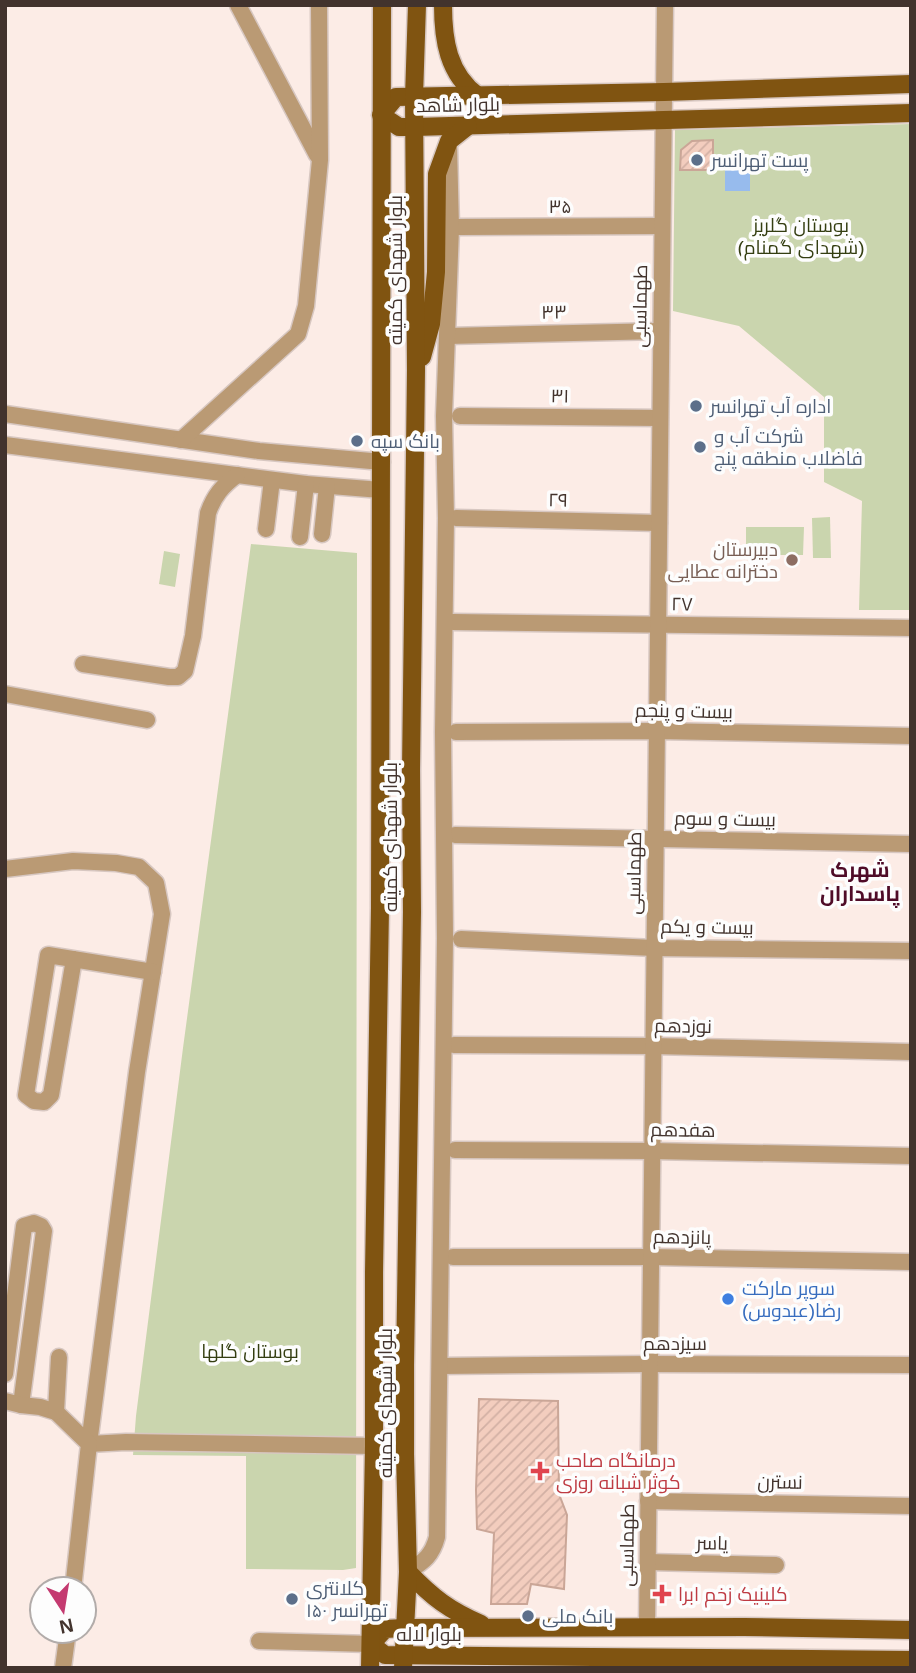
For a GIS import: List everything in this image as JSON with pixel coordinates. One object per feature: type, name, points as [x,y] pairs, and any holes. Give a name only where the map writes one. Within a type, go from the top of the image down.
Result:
[{"type":"main road","name":"بلوار شهدای کمیته","points":[[370,1668],[380,908],[382,5]]},
{"type":"main road","name":"بلوار شهدای کمیته","points":[[403,1661],[408,1572],[405,1378],[412,912],[411,743],[416,370],[414,97],[417,5]]},
{"type":"main road","points":[[443,5],[449,57],[459,79],[478,96]]},
{"type":"main road","name":"بلوار شاهد","points":[[911,84],[396,97],[381,115],[398,127],[415,127],[911,113]]},
{"type":"main road","points":[[416,370],[425,350],[436,272],[437,174],[449,141],[468,126]]},
{"type":"main road","points":[[408,1572],[428,1592],[456,1613],[488,1627]]},
{"type":"main road","points":[[548,1656],[537,1649],[533,1641],[537,1633],[550,1627]]},
{"type":"main road","name":"بلوار لاله","points":[[911,1630],[404,1628],[385,1629],[370,1644],[385,1655],[403,1661],[466,1655],[732,1663],[911,1660]]},
{"type":"main road","points":[[447,1668],[466,1655]]},
{"type":"street","points":[[238,5],[320,160]]},
{"type":"street","points":[[181,440],[298,334],[306,306],[320,160],[320,5]]},
{"type":"street","points":[[664,92],[665,5]]},
{"type":"street","name":"طهماسبی","points":[[647,1627],[664,92]]},
{"type":"street","points":[[408,1572],[428,1558],[437,1537],[445,937],[444,416],[451,228],[449,141]]},
{"type":"street","name":"۳۵","points":[[458,227],[662,226]]},
{"type":"street","name":"۳۳","points":[[448,336],[661,331]]},
{"type":"street","points":[[5,414],[259,451],[382,462]]},
{"type":"street","name":"۳۱","points":[[460,416],[660,418]]},
{"type":"street","points":[[5,444],[272,480],[381,490]]},
{"type":"street","points":[[83,664],[169,677],[178,677],[186,671],[193,636],[208,513],[213,499],[223,485],[237,475]]},
{"type":"street","points":[[267,529],[272,480]]},
{"type":"street","points":[[300,537],[306,484]]},
{"type":"street","points":[[322,534],[327,486]]},
{"type":"street","name":"۲۹","points":[[456,518],[659,523]]},
{"type":"street","name":"۲۷","points":[[453,622],[911,628]]},
{"type":"street","points":[[5,694],[147,720]]},
{"type":"street","name":"بیست و پنجم","points":[[456,732],[657,731],[911,736]]},
{"type":"street","name":"بیست و سوم","points":[[454,835],[911,844]]},
{"type":"street","points":[[5,869],[73,861],[139,867],[156,883],[162,914],[137,1072],[75,1575]]},
{"type":"street","name":"بیست و یکم","points":[[461,939],[654,948],[911,951]]},
{"type":"street","points":[[74,959],[51,1095],[44,1102],[34,1101],[26,1095],[48,955],[74,959],[153,972]]},
{"type":"street","name":"نوزدهم","points":[[454,1045],[911,1052]]},
{"type":"street","name":"هفدهم","points":[[455,1150],[911,1156]]},
{"type":"street","points":[[5,1374],[24,1226],[34,1223],[44,1231],[13,1403],[56,1412],[89,1444],[127,1442],[374,1446]]},
{"type":"street","name":"پانزدهم","points":[[453,1257],[651,1257],[911,1262]]},
{"type":"street","points":[[56,1412],[59,1357]]},
{"type":"street","name":"سیزدهم","points":[[440,1366],[911,1365]]},
{"type":"street","name":"نسترن","points":[[648,1501],[911,1506]]},
{"type":"street","name":"یاسر","points":[[648,1562],[776,1566]]},
{"type":"street","points":[[259,1641],[370,1644]]},
{"type":"street","points":[[63,1668],[66,1645]]},
{"type":"green space","name":"بوستان گلریز (شهدای گمنام)","points":[[911,124],[911,610],[859,610],[862,501],[824,482],[824,397],[739,326],[673,311],[675,130]]},
{"type":"green space","points":[[830,517],[831,558],[813,558],[812,518]]},
{"type":"green space","points":[[746,527],[804,527],[803,555],[746,555]]},
{"type":"green space","name":"بوستان گلها","points":[[251,544],[357,553],[356,1568],[343,1570],[246,1569],[246,1456],[133,1455],[183,1048]]},
{"type":"green space","points":[[164,551],[180,554],[175,587],[159,584]]},
{"type":"water","points":[[725,156],[750,156],[750,191],[725,191]]},
{"type":"building","name":"پست تهرانسر","points":[[713,140],[713,170],[680,170],[681,150],[692,141]]},
{"type":"building","points":[[479,1399],[558,1401],[559,1494],[567,1515],[564,1589],[531,1584],[527,1604],[491,1604],[494,1533],[477,1529]]},
{"type":"place","name":"پست تهرانسر","points":[[697,160]]},
{"type":"place","name":"اداره آب تهرانسر","points":[[696,406]]},
{"type":"place","name":"بانک سپه","points":[[357,441]]},
{"type":"place","name":"شرکت آب و فاضلاب منطقه پنج","points":[[700,447]]},
{"type":"place","name":"دبیرستان دخترانه عطایی","points":[[792,560]]},
{"type":"place","name":"سوپر مارکت رضا(عبدوس)","points":[[728,1299]]},
{"type":"place","name":"درمانگاه صاحب کوثر شبانه روزی","points":[[540,1471]]},
{"type":"place","name":"کلینیک زخم ابرا","points":[[662,1594]]},
{"type":"place","name":"کلانتری ۱۵۰ تهرانسر","points":[[292,1599]]},
{"type":"place","name":"بانک ملی","points":[[528,1616]]},
{"type":"district","name":"شهرک پاسداران","points":[[860,881]]}]
